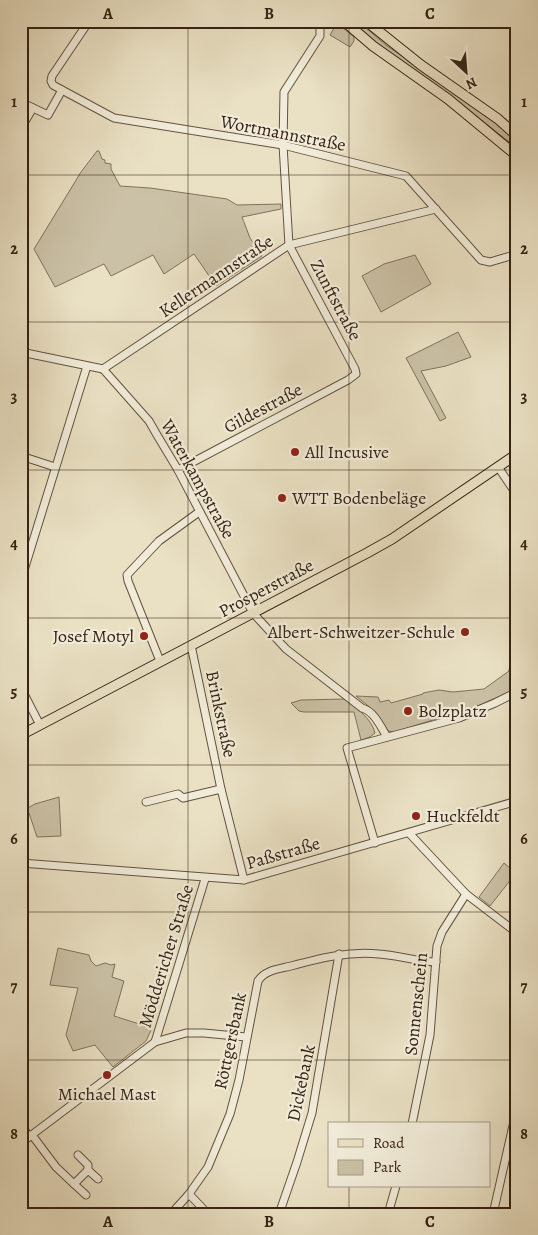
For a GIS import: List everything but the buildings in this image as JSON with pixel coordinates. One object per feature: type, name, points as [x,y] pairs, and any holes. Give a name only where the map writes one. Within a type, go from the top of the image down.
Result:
[{"type":"main road","points":[[344,21],[373,46],[448,100],[517,156]]},
{"type":"main road","points":[[366,21],[421,65],[498,119],[517,136]]},
{"type":"main road","name":"Prosperstraße","points":[[21,735],[388,541],[517,454]]},
{"type":"street","name":"Wortmannstraße","points":[[88,21],[52,76],[51,81],[53,85],[62,90],[114,118],[283,145],[406,176],[481,260],[490,262],[517,254]]},
{"type":"street","points":[[289,245],[283,145],[284,92],[320,36],[320,27]]},
{"type":"street","points":[[21,102],[48,116],[62,90]]},
{"type":"street","points":[[21,128],[33,108]]},
{"type":"street","name":"Kellermannstraße","points":[[103,369],[289,245],[436,209]]},
{"type":"street","name":"Zunftstraße","points":[[289,245],[355,369]]},
{"type":"street","points":[[21,352],[103,369]]},
{"type":"street","points":[[21,580],[87,366]]},
{"type":"street","name":"Waterkampstraße","points":[[103,369],[149,421],[178,470],[253,613],[286,648],[362,708],[368,710],[387,736]]},
{"type":"street","name":"Gildestraße","points":[[178,470],[348,380],[356,375],[355,369]]},
{"type":"street","points":[[21,456],[55,467]]},
{"type":"street","points":[[498,467],[517,494]]},
{"type":"street","points":[[160,662],[127,575],[159,541],[199,512]]},
{"type":"street","name":"Brinkstraße","points":[[191,645],[221,790],[244,880]]},
{"type":"street","points":[[21,688],[40,725]]},
{"type":"street","points":[[375,843],[347,748],[459,718],[517,692]]},
{"type":"street","points":[[146,802],[178,794],[183,798],[221,790]]},
{"type":"street","name":"Paßstraße","points":[[21,863],[244,880],[517,801]]},
{"type":"street","points":[[409,833],[466,894],[517,933]]},
{"type":"street","name":"Möddericher Straße","points":[[155,1042],[205,878]]},
{"type":"street","name":"Sonnenschein","points":[[412,1122],[430,1035],[437,946],[442,932],[466,894]]},
{"type":"street","name":"Röttgersbank","points":[[171,1214],[189,1194],[208,1167],[230,1114],[239,1080],[258,981],[261,976],[269,972],[339,954],[381,954],[423,962],[436,962]]},
{"type":"street","name":"Dickebank","points":[[279,1214],[312,1113],[339,954]]},
{"type":"street","name":"Möddericher Straße","points":[[21,1143],[155,1042],[186,1034],[204,1033],[246,1037]]},
{"type":"street","points":[[493,1214],[517,1108]]},
{"type":"street","points":[[21,1124],[56,1167],[86,1195]]},
{"type":"street","points":[[78,1155],[88,1165],[88,1170],[98,1179]]},
{"type":"street","points":[[74,1184],[88,1170]]},
{"type":"street","points":[[388,1214],[395,1188]]},
{"type":"street","points":[[189,1194],[208,1214]]},
{"type":"green space","points":[[350,21],[358,21],[387,46],[440,81],[489,117],[517,140],[517,148],[455,100],[373,41]]},
{"type":"green space","points":[[337,23],[354,37],[350,47],[330,35]]},
{"type":"green space","points":[[97,151],[99,151],[102,159],[105,160],[105,163],[111,164],[111,169],[120,186],[150,188],[227,199],[237,205],[281,204],[281,209],[242,217],[250,238],[262,256],[216,286],[194,254],[164,274],[153,255],[111,276],[104,264],[55,287],[34,249],[81,172]]},
{"type":"green space","points":[[415,255],[431,284],[381,312],[362,276],[384,264]]},
{"type":"green space","points":[[458,332],[471,357],[446,366],[421,371],[446,418],[440,421],[406,358]]},
{"type":"green space","points":[[517,662],[517,688],[478,706],[394,732],[388,731],[372,709],[356,696],[378,697],[380,702],[389,700],[391,703],[439,690],[453,692],[484,689],[509,671]]},
{"type":"green space","points":[[346,699],[371,723],[375,733],[370,737],[361,740],[354,712],[304,712],[299,711],[291,703],[301,700]]},
{"type":"green space","points":[[59,797],[61,836],[37,837],[29,813],[24,810],[35,804]]},
{"type":"green space","points":[[504,863],[516,873],[490,906],[479,897]]},
{"type":"green space","points":[[58,948],[89,955],[91,961],[96,966],[105,963],[115,964],[112,977],[124,981],[114,1016],[152,1028],[146,1041],[113,1067],[95,1045],[73,1051],[66,1035],[78,988],[50,985]]},
{"type":"place","name":"All Incusive","points":[[295,452]]},
{"type":"place","name":"WTT Bodenbeläge","points":[[282,498]]},
{"type":"place","name":"Albert-Schweitzer-Schule","points":[[465,632]]},
{"type":"place","name":"Josef Motyl","points":[[144,636]]},
{"type":"place","name":"Bolzplatz","points":[[408,711]]},
{"type":"place","name":"Huckfeldt","points":[[416,816]]},
{"type":"place","name":"Michael Mast","points":[[107,1075]]}]
